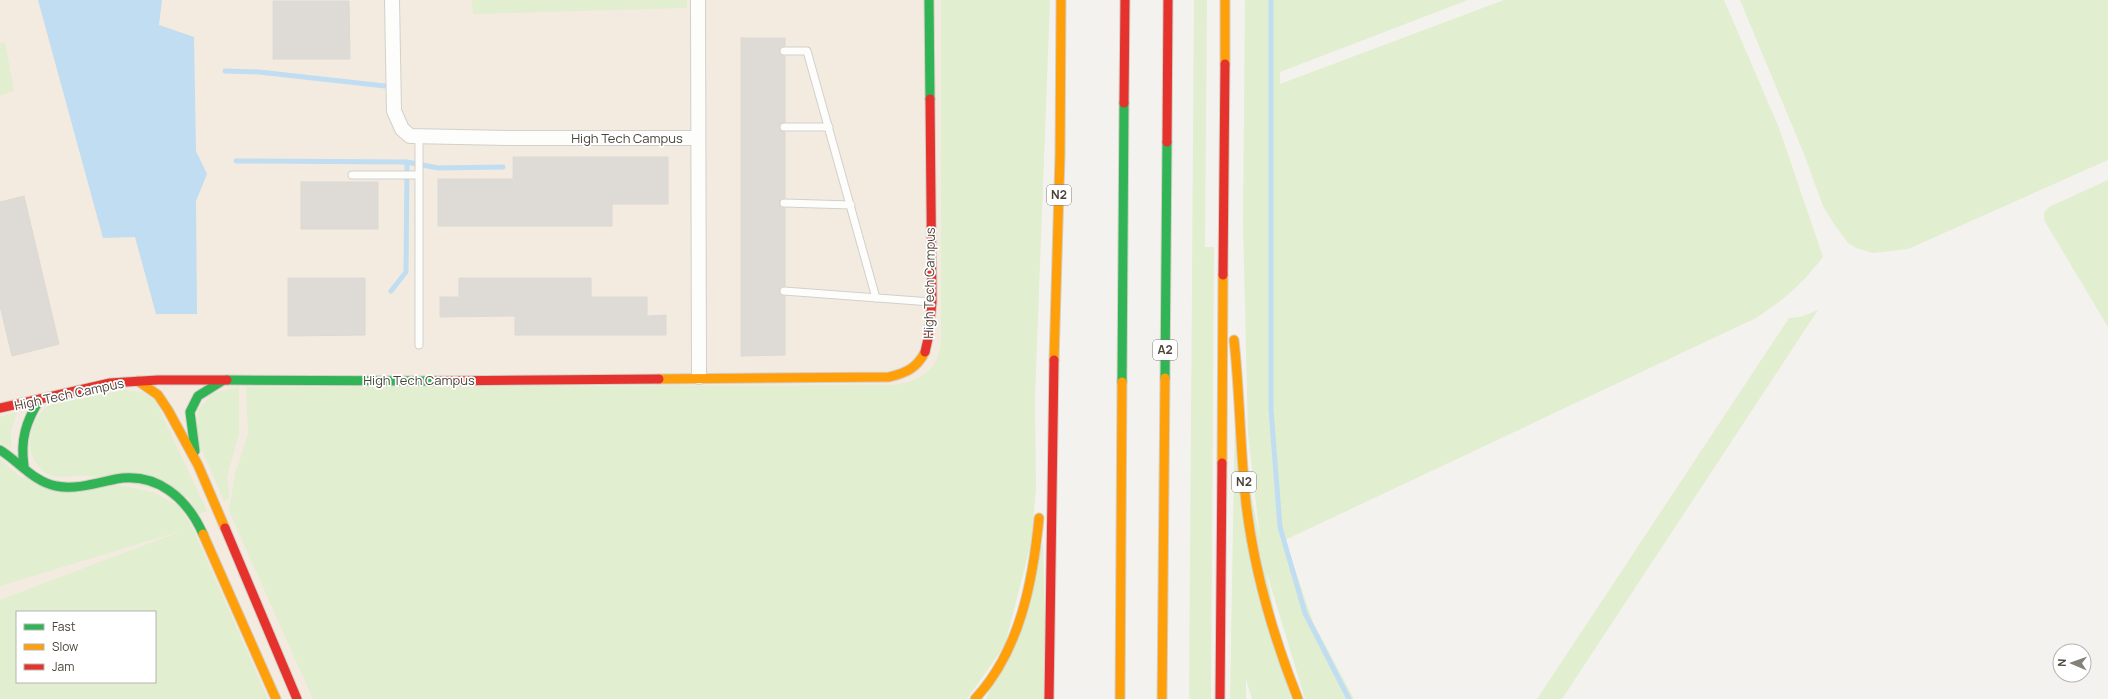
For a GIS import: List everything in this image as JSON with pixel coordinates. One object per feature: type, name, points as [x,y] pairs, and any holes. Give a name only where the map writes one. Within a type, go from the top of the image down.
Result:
[{"type":"main road","name":"High Tech Campus","points":[[0,408],[110,383],[138,381],[412,381],[899,375],[910,371],[922,357],[928,346],[932,302],[929,0]]},
{"type":"main road","name":"N2","points":[[1049,699],[1053,389],[1060,155],[1061,0]]},
{"type":"main road","points":[[1120,699],[1125,0]]},
{"type":"main road","name":"A2","points":[[1162,699],[1168,0]]},
{"type":"main road","name":"N2","points":[[1220,699],[1225,0]]},
{"type":"main road","name":"N2","points":[[1223,259],[1239,378],[1240,433],[1246,503],[1254,559],[1275,638],[1298,699]]},
{"type":"main road","name":"High Tech Campus","points":[[138,381],[158,395],[198,464],[297,699]]},
{"type":"main road","points":[[198,464],[191,432],[190,412],[198,396],[222,381]]},
{"type":"main road","name":"N2","points":[[1044,411],[1044,405],[1053,389]]},
{"type":"main road","points":[[24,466],[21,451],[22,434],[27,418],[40,399]]},
{"type":"main road","points":[[0,450],[24,466],[38,478],[54,486],[74,486],[119,479],[147,479],[172,490],[187,504],[197,520],[276,699]]},
{"type":"main road","points":[[975,699],[992,677],[1005,655],[1020,623],[1033,569],[1039,507]]},
{"type":"street","name":"High Tech Campus","points":[[392,0],[394,111],[402,129],[410,136],[698,138]]},
{"type":"street","name":"High Tech Campus","points":[[698,0],[699,377]]},
{"type":"lane","points":[[784,51],[807,51],[876,298]]},
{"type":"lane","points":[[784,127],[829,127]]},
{"type":"lane","points":[[419,137],[417,175],[419,345]]},
{"type":"lane","points":[[352,175],[417,175]]},
{"type":"lane","points":[[784,203],[850,205]]},
{"type":"lane","points":[[784,291],[932,302]]},
{"type":"shaded area","points":[[0,0],[991,0],[988,576],[744,699],[0,699]]},
{"type":"green space","points":[[472,0],[687,0],[687,8],[473,14]]},
{"type":"green space","points":[[941,0],[1050,0],[1035,398],[1036,489],[1031,543],[1005,645],[967,699],[313,699],[229,511],[235,475],[248,434],[246,387],[896,385],[914,380],[928,372],[933,366],[941,341]]},
{"type":"green space","points":[[1194,0],[1207,0],[1205,247],[1214,247],[1211,699],[1189,699]]},
{"type":"green space","points":[[1245,0],[1468,0],[1280,72],[1280,84],[1504,0],[1724,0],[1779,128],[1823,257],[1792,291],[1756,318],[1285,540],[1313,622],[1354,699],[1305,699],[1262,557],[1248,433],[1243,224]]},
{"type":"green space","points":[[1740,0],[2108,0],[2108,160],[1908,249],[1873,253],[1856,248],[1848,243],[1823,206],[1804,154]]},
{"type":"green space","points":[[5,42],[14,91],[0,95],[0,43]]},
{"type":"green space","points":[[2108,180],[2108,327],[2044,220],[2044,213],[2049,207]]},
{"type":"green space","points":[[1818,310],[1562,699],[1537,699],[1789,318],[1800,317]]},
{"type":"green space","points":[[239,387],[239,433],[227,477],[229,498],[224,501],[196,436],[198,410],[213,393]]},
{"type":"green space","points":[[125,390],[141,392],[155,400],[207,511],[198,514],[188,497],[115,480],[90,476],[53,476],[44,472],[34,459],[30,442],[33,426],[37,418],[49,405]]},
{"type":"green space","points":[[1235,410],[1291,699],[1252,699],[1246,679],[1246,699],[1230,699]]},
{"type":"green space","points":[[17,412],[11,430],[11,448],[0,442],[0,417]]},
{"type":"green space","points":[[0,459],[20,477],[125,486],[156,493],[180,507],[192,527],[268,699],[0,699],[0,600],[184,530],[0,586]]},
{"type":"green space","points":[[1043,543],[1047,699],[986,699]]},
{"type":"water","points":[[38,0],[162,0],[159,25],[194,37],[196,151],[207,174],[196,201],[197,314],[156,314],[135,237],[103,238]]},
{"type":"building","points":[[273,1],[349,1],[350,59],[273,59]]},
{"type":"building","points":[[741,38],[785,38],[785,46],[781,47],[779,51],[781,55],[785,56],[785,122],[781,123],[779,127],[781,131],[785,132],[785,198],[781,199],[779,203],[781,207],[785,208],[785,286],[779,291],[781,295],[785,296],[785,355],[741,356]]},
{"type":"building","points":[[513,157],[668,157],[668,204],[612,204],[612,226],[438,226],[438,179],[513,179]]},
{"type":"building","points":[[301,182],[378,182],[378,229],[301,229]]},
{"type":"building","points":[[24,196],[59,344],[12,356],[0,306],[0,202]]},
{"type":"building","points":[[288,278],[365,278],[365,335],[288,336]]},
{"type":"building","points":[[459,278],[591,278],[591,297],[647,297],[647,316],[666,315],[666,335],[515,335],[515,316],[440,317],[440,297],[459,297]]},
{"type":"waterway","points":[[1271,0],[1271,409],[1280,527],[1305,613],[1349,699]]},
{"type":"waterway","points":[[225,71],[259,72],[385,86]]},
{"type":"waterway","points":[[236,161],[407,162],[438,168],[503,167]]},
{"type":"waterway","points":[[391,291],[406,272],[407,162]]},
{"type":"traffic: fast","points":[[929,0],[930,99]]},
{"type":"traffic: fast","points":[[1122,382],[1124,103]]},
{"type":"traffic: fast","points":[[1165,378],[1167,142]]},
{"type":"traffic: fast","points":[[227,380],[436,381]]},
{"type":"traffic: fast","points":[[195,451],[190,412],[198,396],[222,381]]},
{"type":"traffic: fast","points":[[24,466],[23,448],[25,431],[31,415],[40,399]]},
{"type":"traffic: fast","points":[[0,450],[33,476],[48,484],[56,486],[78,487],[116,479],[131,478],[157,484],[169,490],[179,499],[188,509],[203,534]]},
{"type":"traffic: slow","points":[[1054,360],[1060,155],[1061,0]]},
{"type":"traffic: slow","points":[[1225,0],[1225,64]]},
{"type":"traffic: slow","points":[[1222,463],[1223,275]]},
{"type":"traffic: slow","points":[[1234,340],[1244,483],[1254,553],[1259,578],[1280,651],[1298,699]]},
{"type":"traffic: slow","points":[[659,379],[889,377],[901,374],[915,366],[925,352]]},
{"type":"traffic: slow","points":[[1162,699],[1165,378]]},
{"type":"traffic: slow","points":[[138,381],[158,395],[168,410],[198,465],[225,528]]},
{"type":"traffic: slow","points":[[1120,699],[1122,382]]},
{"type":"traffic: slow","points":[[975,699],[990,680],[1003,659],[1022,614],[1033,566],[1039,518]]},
{"type":"traffic: slow","points":[[203,534],[276,699]]},
{"type":"traffic: jam","points":[[1124,103],[1125,0]]},
{"type":"traffic: jam","points":[[1167,142],[1168,0]]},
{"type":"traffic: jam","points":[[1223,275],[1225,64]]},
{"type":"traffic: jam","points":[[925,352],[932,302],[930,99]]},
{"type":"traffic: jam","points":[[1049,699],[1054,360]]},
{"type":"traffic: jam","points":[[436,381],[659,379]]},
{"type":"traffic: jam","points":[[0,408],[110,383],[158,380],[227,380]]},
{"type":"traffic: jam","points":[[1220,699],[1222,463]]},
{"type":"traffic: jam","points":[[225,528],[297,699]]}]
